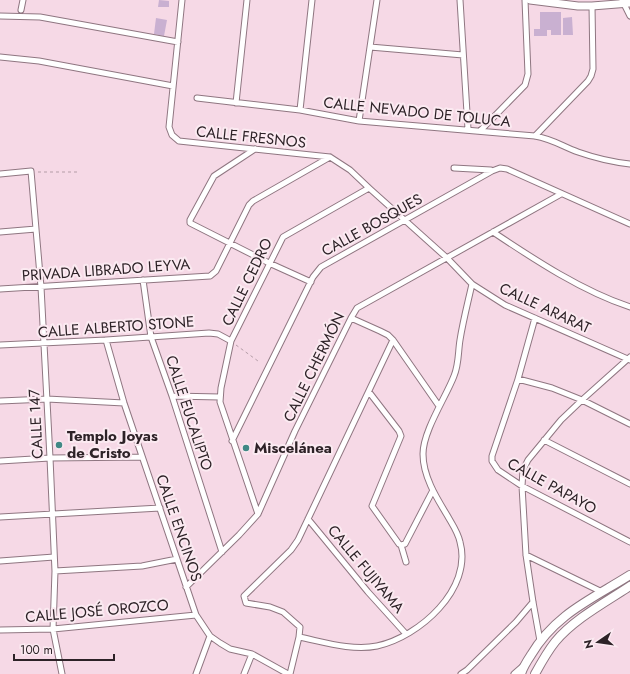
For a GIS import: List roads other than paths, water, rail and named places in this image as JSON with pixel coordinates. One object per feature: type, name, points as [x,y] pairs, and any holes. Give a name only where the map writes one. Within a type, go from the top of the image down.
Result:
[{"type":"main road","points":[[521,674],[540,641],[552,627],[569,612],[591,597],[602,592],[630,574]]},
{"type":"main road","points":[[535,674],[550,650],[564,633],[630,586]]},
{"type":"street","points":[[21,10],[23,0]]},
{"type":"street","points":[[0,57],[39,61],[173,86],[182,0]]},
{"type":"street","points":[[236,102],[247,0]]},
{"type":"street","points":[[300,110],[312,0]]},
{"type":"street","points":[[359,121],[377,0]]},
{"type":"street","points":[[460,0],[468,129]]},
{"type":"street","points":[[480,130],[525,85],[528,74],[525,0]]},
{"type":"street","points":[[530,0],[569,5],[592,6],[625,2],[630,16]]},
{"type":"street","points":[[535,136],[588,81],[591,76],[593,69],[592,6]]},
{"type":"street","points":[[0,16],[40,17],[178,42]]},
{"type":"street","points":[[370,47],[463,55]]},
{"type":"street","name":"CALLE FRESNOS","points":[[173,86],[169,127],[172,135],[179,141],[330,157]]},
{"type":"street","name":"CALLE NEVADO DE TOLUCA","points":[[197,98],[300,110],[359,121],[480,130],[549,138],[595,158],[630,164]]},
{"type":"street","points":[[255,149],[214,176],[190,220],[191,224],[311,282]]},
{"type":"street","points":[[230,244],[249,205],[253,201],[330,157]]},
{"type":"street","name":"CALLE ARARAT","points":[[330,157],[350,170],[447,258],[472,284],[505,305],[629,359]]},
{"type":"street","points":[[454,168],[492,171]]},
{"type":"street","name":"CALLE BOSQUES","points":[[232,440],[311,282],[317,272],[328,262],[492,171],[500,168],[507,169],[561,194]]},
{"type":"street","name":"CALLE 147","points":[[0,174],[31,172],[44,343],[53,514],[55,571],[53,629],[62,674]]},
{"type":"street","name":"CALLE CEDRO","points":[[220,397],[231,341],[283,237],[369,188]]},
{"type":"street","points":[[561,194],[630,224]]},
{"type":"street","name":"CALLE CHERMÓN","points":[[186,587],[250,524],[258,514],[295,431],[351,318],[360,305],[561,194]]},
{"type":"street","points":[[0,232],[36,229]]},
{"type":"street","points":[[493,232],[544,264],[594,292],[630,307]]},
{"type":"street","name":"PRIVADA LIBRADO LEYVA","points":[[0,289],[210,276],[214,274],[230,244]]},
{"type":"street","name":"CALLE EUCALIPTO","points":[[143,280],[151,337],[172,396],[222,552]]},
{"type":"street","points":[[299,637],[364,647],[378,646],[406,634],[422,624],[454,590],[461,568],[462,552],[460,542],[455,528],[432,492],[424,466],[423,454],[424,442],[439,406],[455,375],[464,316],[472,284]]},
{"type":"street","points":[[351,318],[384,333],[393,340],[439,406]]},
{"type":"street","name":"CALLE PAPAYO","points":[[534,318],[518,379],[492,456],[492,461],[498,470],[522,486],[630,542]]},
{"type":"street","name":"CALLE ALBERTO STONE","points":[[0,345],[209,333],[218,334],[231,341]]},
{"type":"street","name":"CALLE ENCINOS","points":[[106,340],[124,403],[196,615],[210,636],[230,649],[252,654],[289,674]]},
{"type":"street","points":[[289,674],[299,637],[300,627],[283,612],[270,607],[246,603],[244,596],[246,592],[291,550],[298,540],[393,340]]},
{"type":"street","points":[[540,641],[532,602],[526,555],[522,486],[524,470],[528,460],[544,440],[582,400],[629,359]]},
{"type":"street","points":[[518,379],[552,388],[582,400],[630,424]]},
{"type":"street","points":[[369,392],[399,431],[401,436],[372,506],[399,544],[402,545],[406,562]]},
{"type":"street","points":[[172,396],[220,397],[232,440],[258,514]]},
{"type":"street","points":[[0,401],[47,399],[124,403]]},
{"type":"street","points":[[544,440],[630,484]]},
{"type":"street","points":[[0,461],[50,458],[142,457]]},
{"type":"street","points":[[402,545],[405,544],[432,492]]},
{"type":"street","points":[[0,517],[160,508]]},
{"type":"street","name":"CALLE FUJIYAMA","points":[[308,519],[368,592],[406,634]]},
{"type":"street","points":[[526,555],[602,592]]},
{"type":"street","points":[[0,561],[54,557]]},
{"type":"street","points":[[55,571],[142,566],[177,559]]},
{"type":"street","points":[[461,674],[467,670],[516,622],[532,602]]},
{"type":"street","name":"CALLE JOSÉ OROZCO","points":[[0,630],[53,629],[196,615]]},
{"type":"street","points":[[196,674],[210,636]]},
{"type":"street","points":[[244,674],[252,654]]},
{"type":"street","points":[[514,674],[526,663]]},
{"type":"place","name":"Templo Joyas de Cristo","points":[[59,445]]},
{"type":"place","name":"Miscelánea","points":[[246,448]]}]
